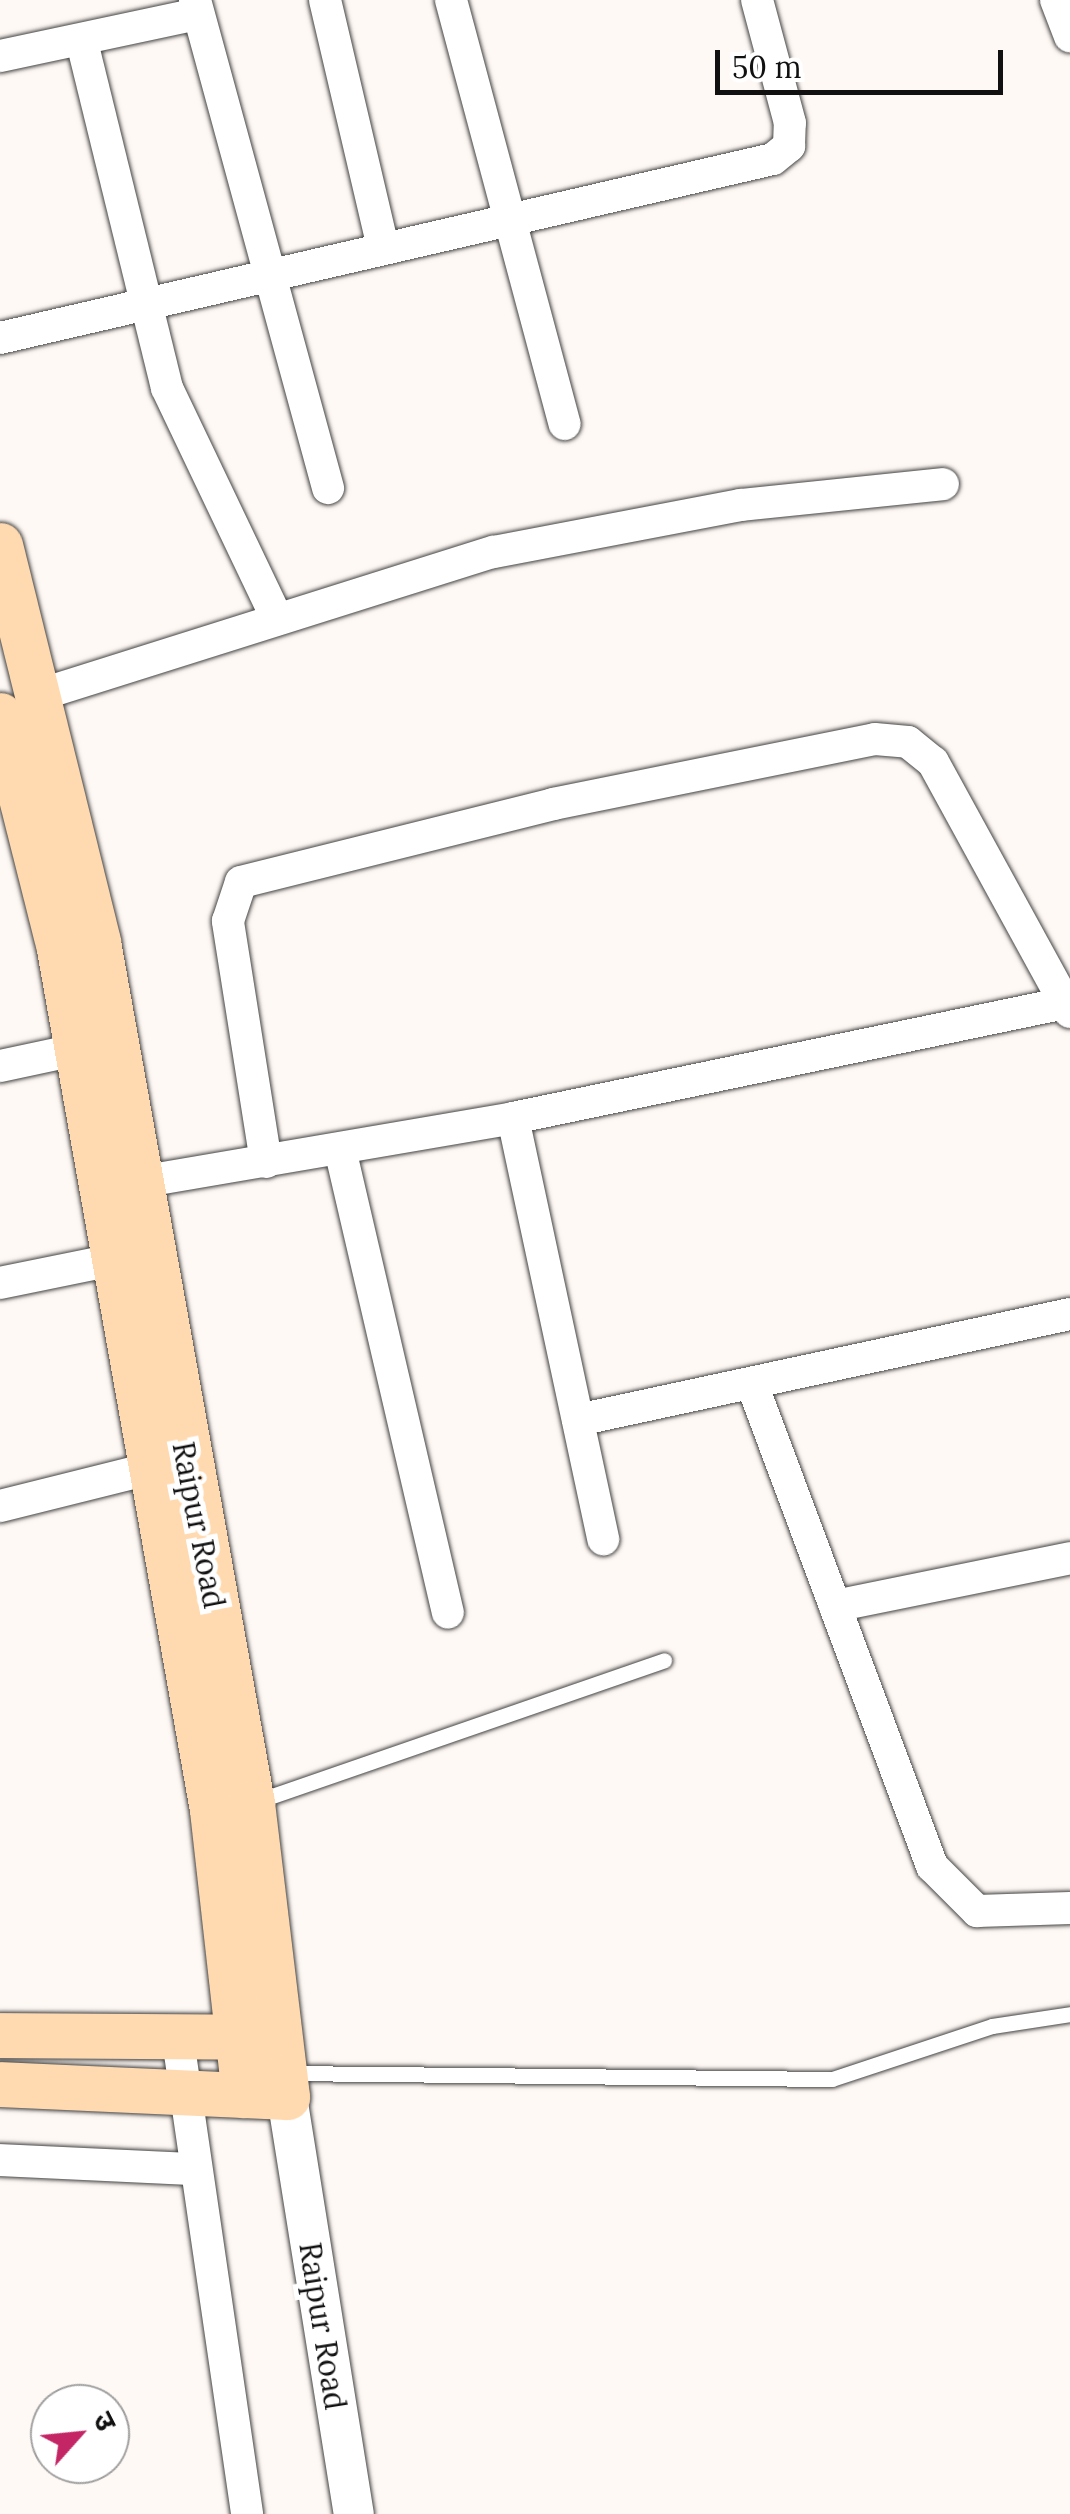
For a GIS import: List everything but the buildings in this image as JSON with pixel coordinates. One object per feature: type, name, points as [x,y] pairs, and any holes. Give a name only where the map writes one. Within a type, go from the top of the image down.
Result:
[{"type":"main road","name":"Raipur Road","points":[[0,546],[35,840],[75,1050],[119,1186]]},
{"type":"main road","name":"Raipur Road","points":[[35,840],[119,1186],[220,1744],[266,2068]]},
{"type":"main road","name":"Raipur Road","points":[[132,1256],[148,1469],[220,1744],[252,1804],[266,2068]]},
{"type":"main road","points":[[0,2035],[178,2040],[266,2068]]},
{"type":"main road","points":[[0,2084],[185,2093],[266,2068]]},
{"type":"street","points":[[325,0],[383,248]]},
{"type":"street","points":[[451,0],[565,424]]},
{"type":"street","points":[[0,338],[148,308],[266,276],[774,158],[789,146],[757,0]]},
{"type":"street","points":[[1056,0],[1070,36]]},
{"type":"street","points":[[0,56],[82,46],[197,7],[266,276],[328,488]]},
{"type":"street","points":[[82,46],[173,403],[277,619]]},
{"type":"street","points":[[18,706],[277,619],[606,526],[943,484]]},
{"type":"street","points":[[119,1186],[266,1162],[513,1118],[1067,1008],[933,762],[908,742],[856,743],[553,804],[241,882],[228,921],[266,1162]]},
{"type":"street","points":[[0,1066],[75,1050]]},
{"type":"street","points":[[513,1118],[603,1539]]},
{"type":"street","points":[[340,1149],[448,1613]]},
{"type":"street","points":[[0,1283],[132,1256]]},
{"type":"street","points":[[578,1420],[1070,1314]]},
{"type":"street","points":[[752,1384],[949,1893],[977,1912],[1070,1908]]},
{"type":"street","points":[[0,1506],[148,1469]]},
{"type":"street","points":[[835,1606],[1069,1562]]},
{"type":"street","points":[[178,2040],[191,2169],[247,2514]]},
{"type":"street","name":"Raipur Road","points":[[266,2068],[354,2514]]},
{"type":"street","points":[[0,2160],[191,2169]]},
{"type":"lane","points":[[252,1804],[664,1660]]},
{"type":"lane","points":[[266,2068],[832,2080],[992,2026],[1070,2014]]}]
